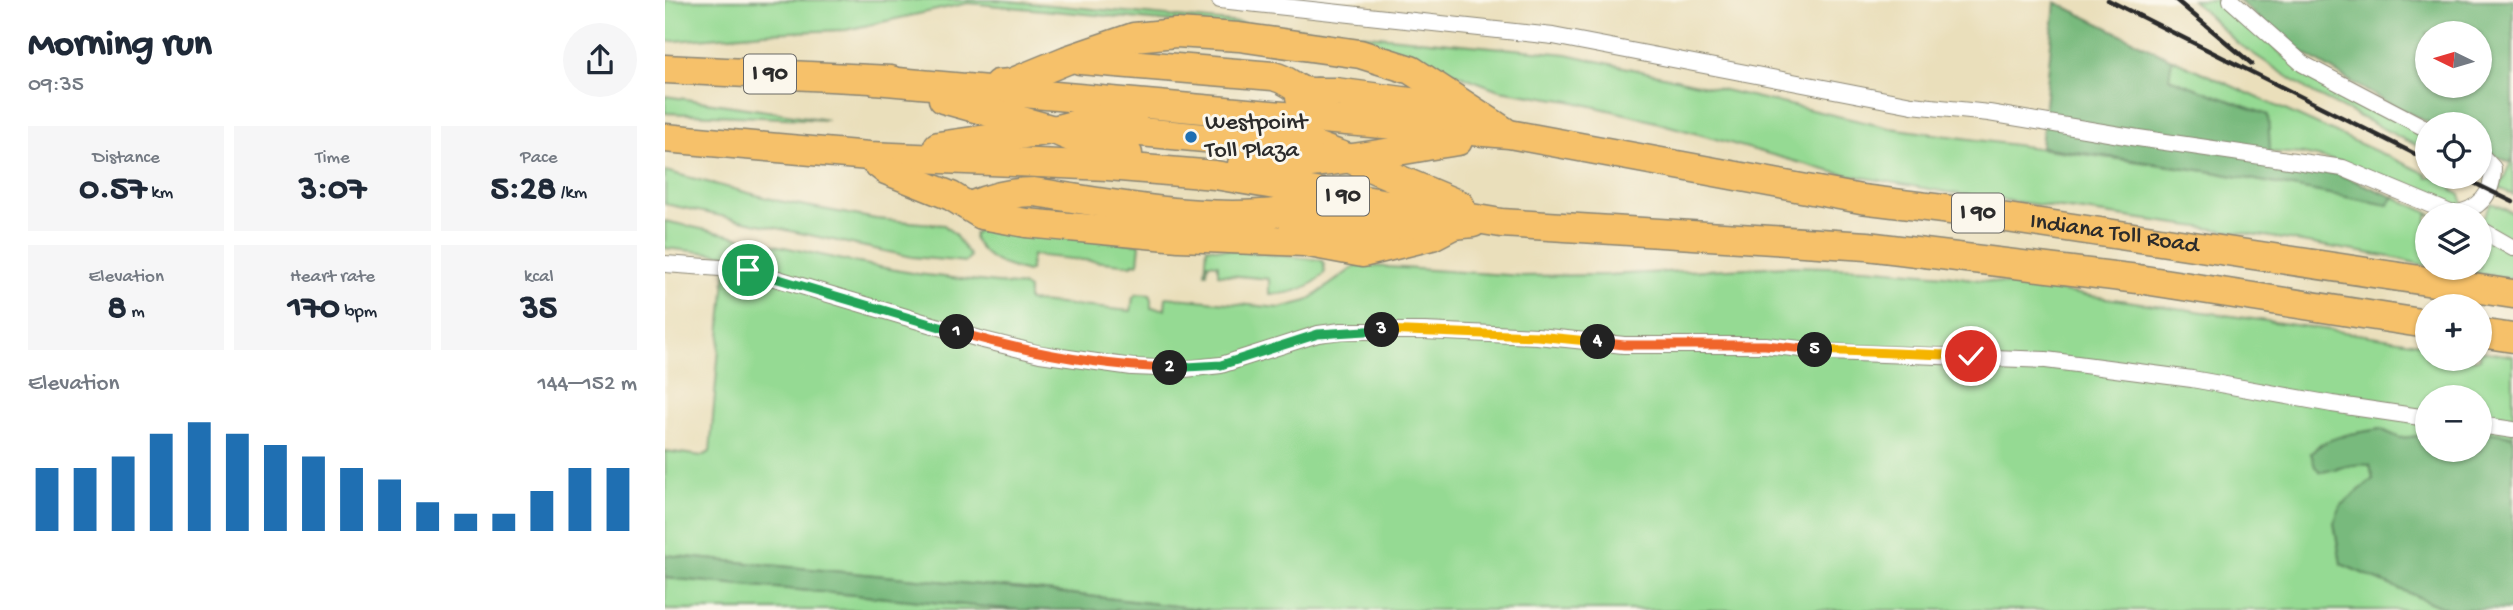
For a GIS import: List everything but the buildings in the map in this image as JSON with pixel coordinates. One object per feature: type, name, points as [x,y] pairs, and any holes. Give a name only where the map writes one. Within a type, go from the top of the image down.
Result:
[{"type":"highway","points":[[813,76],[918,92],[1011,83],[1134,37],[1176,33],[1304,45],[1360,54],[1411,70],[1494,127],[1509,134]]},
{"type":"highway","points":[[968,86],[1065,61],[1084,60],[1273,76],[1287,81],[1301,92],[1473,111]]},
{"type":"highway","name":"I 90","points":[[665,69],[968,86],[1509,134]]},
{"type":"highway","points":[[1036,74],[1069,71],[1117,75],[1137,90],[1269,107],[1283,106],[1310,93]]},
{"type":"highway","name":"I 90","points":[[875,80],[1053,130],[1109,153],[1266,167],[1348,158],[1509,134]]},
{"type":"highway","name":"I 90","points":[[866,156],[1053,130],[1113,115],[1271,129],[1348,158],[1493,222]]},
{"type":"highway","name":"Indiana Toll Road","points":[[1509,134],[1861,199],[1994,216],[2513,294]]},
{"type":"highway","name":"I 90","points":[[665,138],[866,156],[989,196],[1108,166],[1211,174],[1493,222]]},
{"type":"highway","points":[[866,156],[886,170],[934,189],[1266,231],[1379,224],[1493,222]]},
{"type":"highway","points":[[989,196],[1014,166],[1043,172],[1273,193],[1289,198]]},
{"type":"highway","points":[[989,196],[1034,192],[1157,210],[1307,209],[1342,195]]},
{"type":"highway","points":[[1232,208],[1309,194],[1342,195]]},
{"type":"highway","points":[[989,196],[993,218],[1027,223],[1179,237],[1304,242]]},
{"type":"highway","points":[[1232,208],[1279,237],[1363,253],[1431,236],[1453,225],[1493,222]]},
{"type":"highway","name":"Indiana Toll Road","points":[[1493,222],[1867,246],[2138,279],[2415,322]]},
{"type":"highway","points":[[2492,335],[2513,338]]},
{"type":"street","points":[[1220,0],[1553,36],[1912,105],[1989,113],[2343,168],[2426,203]]},
{"type":"street","points":[[2231,0],[2303,64],[2415,123]]},
{"type":"street","points":[[2492,236],[2513,248]]},
{"type":"street","points":[[665,264],[748,270],[983,340],[1040,354],[1132,367],[1185,369],[1221,365],[1318,334],[1424,331],[1537,336],[1624,345],[1765,345],[1828,352],[2046,360],[2192,379],[2415,416]]},
{"type":"street","points":[[2492,427],[2513,430]]},
{"type":"green space","points":[[665,0],[998,0],[1567,54],[1890,128],[2213,172],[2388,205],[2394,197],[2415,207],[2415,263],[2265,236],[1952,193],[1833,172],[1634,116],[1570,101],[1499,90],[1368,40],[968,3],[846,30],[764,33],[665,42]]},
{"type":"green space","points":[[2192,0],[2220,0],[2285,57],[2415,128],[2415,145],[2314,94],[2237,43]]},
{"type":"green space","points":[[2238,0],[2513,0],[2513,158],[2510,163],[2492,154],[2492,112],[2415,112],[2415,116],[2384,101],[2288,44]]},
{"type":"green space","points":[[2055,2],[2172,59],[2169,78],[2268,115],[2271,165],[2338,174],[2394,197],[2388,205],[2213,172],[2041,147]]},
{"type":"green space","points":[[2172,59],[2415,169],[2415,189],[2452,189],[2460,195],[2463,203],[2437,203],[2413,188],[2341,162],[2303,154],[2270,152],[2168,78]]},
{"type":"green space","points":[[665,96],[828,120],[665,113]]},
{"type":"green space","points":[[2513,158],[2513,195],[2499,188]]},
{"type":"green space","points":[[665,171],[779,201],[876,219],[944,225],[970,256],[966,262],[912,257],[665,204]]},
{"type":"green space","points":[[2492,203],[2513,213],[2513,242],[2492,231]]},
{"type":"green space","points":[[665,221],[917,274],[1023,286],[1028,289],[1028,301],[1131,311],[1133,297],[1137,294],[1151,295],[1151,308],[1165,309],[1166,297],[1280,308],[1307,301],[1357,265],[1522,276],[1606,275],[1788,266],[1866,268],[1945,275],[2415,342],[2415,371],[2492,371],[2492,353],[2513,356],[2513,436],[2492,433],[2492,385],[2415,385],[2415,436],[2400,438],[2380,429],[2351,434],[2320,444],[2311,453],[2336,470],[2352,463],[2370,464],[2373,479],[2358,493],[2341,564],[2446,609],[2471,610],[1210,610],[1045,591],[665,555],[665,451],[702,456],[710,452],[727,255],[665,248]]},
{"type":"green space","points":[[981,228],[1140,244],[1138,264],[1032,255],[1030,270],[1027,272],[1004,265],[984,253],[974,239],[974,234]]},
{"type":"green space","points":[[2492,242],[2513,252],[2513,279],[2492,276]]},
{"type":"green space","points":[[1207,247],[1320,260],[1325,272],[1320,278],[1300,289],[1269,294],[1269,279],[1218,274],[1218,264],[1208,263],[1205,273]]},
{"type":"green space","points":[[2380,429],[2400,438],[2415,436],[2415,462],[2492,462],[2492,433],[2513,436],[2513,610],[2446,609],[2341,564],[2334,523],[2341,505],[2373,479],[2370,465],[2321,472],[2315,467],[2311,453],[2326,442]]},
{"type":"green space","points":[[665,555],[1045,591],[1210,610],[1020,610],[665,578]]},
{"type":"green space","points":[[665,578],[1020,610],[665,610]]},
{"type":"railway","points":[[2108,0],[2415,154]]},
{"type":"railway","points":[[2176,0],[2252,64]]},
{"type":"railway","points":[[2486,189],[2513,202]]},
{"type":"place","name":"Westpoint Toll Plaza","points":[[1191,137]]},
{"type":"route","points":[[748,270],[983,340],[1040,354],[1132,367],[1185,369],[1221,365],[1318,334],[1377,330],[1537,336],[1624,345],[1765,345],[1828,352],[1971,356]]}]
